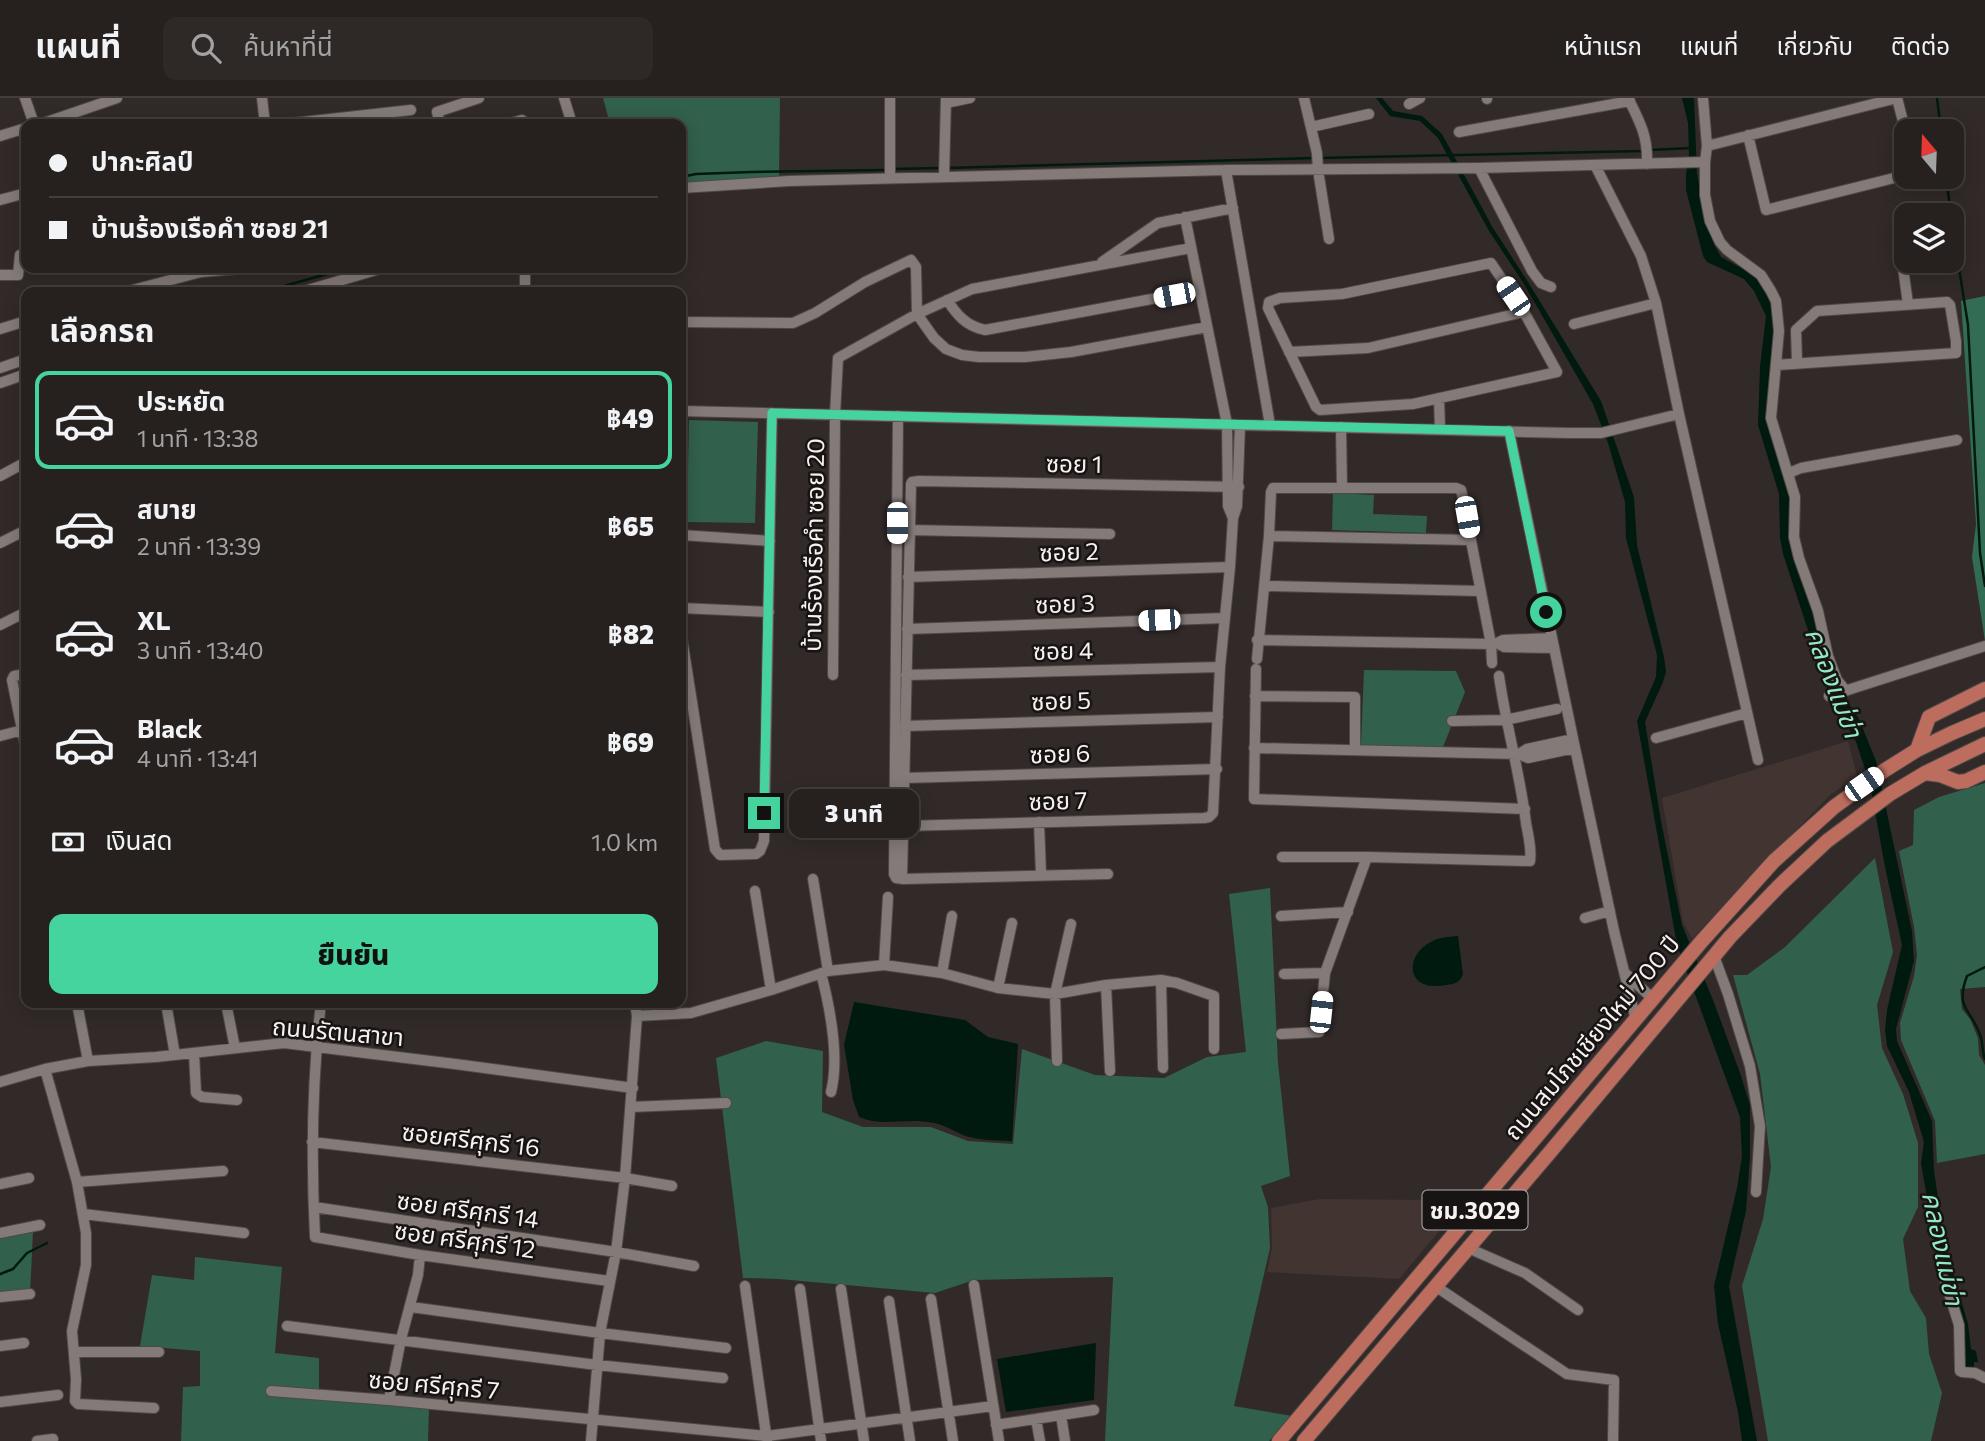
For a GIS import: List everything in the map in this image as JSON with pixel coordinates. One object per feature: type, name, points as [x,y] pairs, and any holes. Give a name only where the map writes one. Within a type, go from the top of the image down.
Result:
[{"type":"main road","points":[[1917,750],[1924,734],[1926,720],[1984,689]]},
{"type":"main road","points":[[1933,714],[1931,721],[1936,729],[1952,733]]},
{"type":"main road","name":"ถนนสมโภชเชียงใหม่ 700 ปี","points":[[1279,1441],[1701,942],[1774,861],[1844,798],[1885,770],[1917,750],[1985,719]]},
{"type":"main road","name":"ถนนสมโภชเชียงใหม่ 700 ปี","points":[[1304,1441],[1730,937],[1779,886],[1852,821],[1890,794],[1925,773],[1983,745]]},
{"type":"main road","points":[[1961,755],[1956,760],[1954,769],[1956,774],[1966,781]]},
{"type":"main road","points":[[1925,773],[1958,782],[1984,772]]},
{"type":"street","points":[[25,98],[32,119]]},
{"type":"street","points":[[56,119],[117,98]]},
{"type":"street","points":[[262,98],[264,119]]},
{"type":"street","points":[[395,98],[397,112]]},
{"type":"street","points":[[439,119],[437,112],[479,98]]},
{"type":"street","points":[[565,98],[571,119]]},
{"type":"street","points":[[890,98],[890,173]]},
{"type":"street","points":[[945,170],[946,100],[970,98]]},
{"type":"street","points":[[1304,98],[1317,153],[1329,239]]},
{"type":"street","points":[[1409,103],[1420,98]]},
{"type":"street","points":[[1703,98],[1707,146],[1705,195],[1710,221],[1720,242],[1761,275],[1776,301],[1779,323],[1771,418],[1795,496],[1794,537],[1799,558],[1818,611],[1828,656],[1837,680],[1846,691]]},
{"type":"street","points":[[1707,146],[1896,98],[1902,119]]},
{"type":"street","points":[[1459,132],[1629,99],[1645,134],[1647,155]]},
{"type":"street","points":[[332,119],[411,110]]},
{"type":"street","points":[[1311,127],[1369,114]]},
{"type":"street","points":[[0,136],[21,130]]},
{"type":"street","points":[[1748,135],[1766,210],[1894,177]]},
{"type":"street","points":[[686,188],[945,170],[1479,168],[1595,165],[1647,155],[1683,163],[1705,162]]},
{"type":"street","points":[[1595,165],[1641,256],[1656,303],[1758,760]]},
{"type":"street","points":[[1479,168],[1532,271],[1541,283],[1551,287]]},
{"type":"street","points":[[1226,170],[1270,425]]},
{"type":"street","points":[[0,200],[21,194]]},
{"type":"street","points":[[1097,266],[1158,223],[1233,208]]},
{"type":"street","points":[[1185,217],[1227,424],[1228,506],[1233,517]]},
{"type":"street","points":[[917,314],[972,289],[1191,248]]},
{"type":"street","points":[[0,275],[18,275],[21,255]]},
{"type":"street","points":[[686,322],[793,323],[816,313],[865,282],[911,260],[916,267],[917,314],[925,327],[946,349],[962,355],[1025,357],[1071,352],[1207,327]]},
{"type":"street","points":[[1491,263],[1524,312],[1557,372],[1413,404],[1320,410],[1289,352],[1268,308],[1269,302],[1280,298],[1342,293],[1491,263]]},
{"type":"street","points":[[144,287],[197,273]]},
{"type":"street","points":[[318,287],[366,273]]},
{"type":"street","points":[[1904,273],[1908,304]]},
{"type":"street","points":[[947,300],[961,319],[985,330],[1199,290]]},
{"type":"street","points":[[1776,365],[1956,353],[1950,305],[1947,302],[1817,311],[1796,330],[1797,362]]},
{"type":"street","points":[[1574,324],[1656,303]]},
{"type":"street","points":[[1289,352],[1368,348],[1524,312]]},
{"type":"street","name":"บ้านร้องเรือคำ ซอย 20","points":[[833,675],[835,415],[838,358],[917,314]]},
{"type":"street","points":[[0,329],[21,323]]},
{"type":"street","points":[[0,368],[21,361]]},
{"type":"street","points":[[0,383],[21,376]]},
{"type":"street","points":[[1436,399],[1436,429]]},
{"type":"street","points":[[686,411],[1601,433],[1679,415]]},
{"type":"street","points":[[686,664],[715,849],[720,855],[756,854],[761,851],[764,841],[772,413]]},
{"type":"street","points":[[898,416],[894,874],[896,878],[903,879],[1108,874]]},
{"type":"street","points":[[1217,769],[1220,667],[1233,517],[1239,487],[1240,425]]},
{"type":"street","points":[[1341,427],[1342,488]]},
{"type":"street","points":[[1509,431],[1610,911],[1636,1020]]},
{"type":"street","points":[[1788,474],[1801,468],[1957,440]]},
{"type":"street","points":[[0,476],[21,465]]},
{"type":"street","name":"ซอย 1","points":[[909,530],[911,484],[919,481],[1239,487]]},
{"type":"street","points":[[1492,663],[1494,643],[1480,591],[1461,490],[1273,488],[1265,586],[1257,640],[1254,799],[1525,809]]},
{"type":"street","points":[[903,879],[909,530],[1110,534]]},
{"type":"street","points":[[0,543],[21,532]]},
{"type":"street","points":[[686,535],[770,541]]},
{"type":"street","points":[[1269,536],[1471,540]]},
{"type":"street","name":"ซอย 2","points":[[908,577],[1230,567]]},
{"type":"street","points":[[1265,586],[1480,591]]},
{"type":"street","points":[[686,608],[769,612]]},
{"type":"street","points":[[0,625],[21,614]]},
{"type":"street","name":"ซอย 3","points":[[907,629],[1225,618]]},
{"type":"street","points":[[1257,640],[1494,643],[1503,640],[1553,643]]},
{"type":"street","points":[[1829,696],[1985,646]]},
{"type":"street","name":"ซอย 4","points":[[906,675],[1220,667]]},
{"type":"street","points":[[21,675],[12,678],[21,716]]},
{"type":"street","points":[[1282,857],[1367,856],[1528,862],[1531,859],[1517,755],[1505,720],[1499,676]]},
{"type":"street","points":[[1255,696],[1355,697],[1354,750]]},
{"type":"street","points":[[1452,721],[1505,720],[1557,709]]},
{"type":"street","points":[[1656,738],[1747,713]]},
{"type":"street","name":"ซอย 5","points":[[905,726],[1218,717]]},
{"type":"street","points":[[0,736],[21,730]]},
{"type":"street","points":[[1254,748],[1517,755],[1527,749],[1574,744]]},
{"type":"street","name":"ซอย 6","points":[[904,778],[1217,769]]},
{"type":"street","name":"ซอย 7","points":[[903,826],[1204,818],[1213,813],[1217,769]]},
{"type":"street","points":[[1040,822],[1041,874]]},
{"type":"street","points":[[1281,1034],[1319,1032],[1325,973],[1367,856]]},
{"type":"street","points":[[813,879],[834,1058],[831,1092]]},
{"type":"street","points":[[755,891],[771,990]]},
{"type":"street","points":[[884,965],[888,897]]},
{"type":"street","points":[[1585,918],[1610,911]]},
{"type":"street","points":[[1281,916],[1348,912]]},
{"type":"street","points":[[942,973],[952,916]]},
{"type":"street","points":[[998,988],[1012,923]]},
{"type":"street","points":[[1057,1061],[1055,994],[1071,924]]},
{"type":"street","points":[[1714,956],[1750,1066],[1759,1126],[1756,1192]]},
{"type":"street","points":[[637,1016],[691,1013],[824,972],[884,965],[942,973],[998,988],[1055,994],[1106,985],[1161,980],[1214,996],[1214,1049]]},
{"type":"street","points":[[1623,971],[1653,999]]},
{"type":"street","points":[[1284,974],[1325,973]]},
{"type":"street","points":[[1161,980],[1163,1068]]},
{"type":"street","points":[[1106,985],[1110,1071]]},
{"type":"street","points":[[78,1008],[88,1062]]},
{"type":"street","points":[[167,1008],[175,1055]]},
{"type":"street","points":[[227,1008],[235,1048]]},
{"type":"street","points":[[313,1208],[312,1142],[320,1008]]},
{"type":"street","points":[[591,1441],[600,1333],[616,1252],[625,1178],[633,1088],[636,1008]]},
{"type":"street","name":"ถนนรัตนสาขา","points":[[0,1082],[45,1069],[88,1062],[284,1043],[633,1088]]},
{"type":"street","points":[[194,1053],[196,1093],[202,1097],[237,1101]]},
{"type":"street","points":[[45,1069],[77,1182],[87,1257],[72,1331],[75,1398],[78,1404],[154,1408]]},
{"type":"street","points":[[631,1107],[726,1102]]},
{"type":"street","name":"ซอยศรีศุกรี 16","points":[[312,1142],[625,1178],[671,1186]]},
{"type":"street","points":[[77,1182],[223,1171]]},
{"type":"street","points":[[0,1184],[29,1178]]},
{"type":"street","name":"ซอย ศรีศุกรี 12","points":[[313,1208],[315,1237],[420,1255],[610,1281]]},
{"type":"street","name":"ซอย ศรีศุกรี 14","points":[[313,1208],[616,1252],[694,1266]]},
{"type":"street","points":[[83,1214],[244,1233]]},
{"type":"street","points":[[0,1233],[40,1225]]},
{"type":"street","points":[[1468,1248],[1525,1273],[1578,1310]]},
{"type":"street","points":[[389,1400],[420,1255]]},
{"type":"street","points":[[1945,1280],[1959,1325],[1960,1371],[1975,1373],[1985,1378]]},
{"type":"street","points":[[974,1284],[999,1441]]},
{"type":"street","points":[[745,1286],[767,1438]]},
{"type":"street","points":[[1435,1286],[1567,1374],[1614,1380],[1613,1441]]},
{"type":"street","points":[[800,1289],[821,1441]]},
{"type":"street","points":[[841,1289],[864,1441]]},
{"type":"street","points":[[0,1297],[30,1294]]},
{"type":"street","points":[[932,1299],[953,1441]]},
{"type":"street","points":[[889,1301],[910,1441]]},
{"type":"street","points":[[411,1307],[726,1348]]},
{"type":"street","points":[[287,1326],[723,1378]]},
{"type":"street","points":[[0,1346],[24,1343]]},
{"type":"street","points":[[75,1352],[159,1352]]},
{"type":"street","name":"ซอย ศรีศุกรี 7","points":[[271,1391],[592,1419],[767,1438],[993,1406]]},
{"type":"street","points":[[0,1402],[58,1395]]},
{"type":"street","points":[[996,1425],[1094,1410]]},
{"type":"street","points":[[1061,1415],[1066,1441]]},
{"type":"street","points":[[1036,1419],[1040,1441]]},
{"type":"shaded area","points":[[1848,741],[1857,776],[1830,795],[1692,939],[1683,922],[1662,798]]},
{"type":"shaded area","points":[[1320,1199],[1465,1200],[1399,1279],[1267,1272],[1272,1248],[1271,1208]]},
{"type":"green space","points":[[603,98],[780,98],[779,177],[686,183],[686,119],[609,119]]},
{"type":"green space","points":[[1985,296],[1985,641],[1972,557],[1976,524],[1961,301]]},
{"type":"green space","points":[[689,420],[758,422],[755,523],[687,522]]},
{"type":"green space","points":[[1333,493],[1374,495],[1373,514],[1427,516],[1426,533],[1332,530]]},
{"type":"green space","points":[[1364,670],[1456,671],[1465,692],[1443,747],[1361,745]]},
{"type":"green space","points":[[1985,783],[1985,987],[1960,989],[1962,1009],[1970,1019],[1978,1038],[1979,1055],[1985,1065],[1985,1154],[1937,1163],[1935,1121],[1901,1040],[1900,1023],[1914,976],[1917,955],[1899,851],[1913,845],[1914,810],[1939,797]]},
{"type":"green space","points":[[1875,858],[1893,952],[1877,1005],[1882,1048],[1903,1094],[1918,1143],[1918,1207],[1903,1239],[1910,1291],[1926,1318],[1929,1354],[1942,1393],[1931,1441],[1768,1441],[1742,1286],[1763,1219],[1771,1167],[1760,1074],[1733,975],[1747,975],[1785,947]]},
{"type":"green space","points":[[1270,888],[1278,1063],[1290,1176],[1261,1186],[1268,1207],[1270,1248],[1234,1406],[1292,1416],[1269,1441],[1105,1441],[1113,1277],[974,1280],[935,1293],[743,1278],[716,1058],[766,1041],[823,1051],[822,1112],[863,1127],[931,1127],[968,1141],[1013,1144],[1022,1049],[1095,1075],[1164,1078],[1207,1057],[1246,1052],[1229,894]]},
{"type":"green space","points":[[33,1231],[30,1294],[0,1297],[0,1237]]},
{"type":"green space","points":[[195,1257],[282,1267],[275,1353],[319,1358],[319,1399],[429,1409],[428,1441],[181,1441],[183,1387],[200,1386],[200,1351],[140,1346],[152,1275],[194,1280]]},
{"type":"water","points":[[1376,98],[1382,98],[1393,111],[1422,116],[1442,134],[1493,228],[1601,401],[1634,497],[1637,545],[1666,672],[1645,722],[1661,821],[1682,925],[1713,1000],[1750,1105],[1746,1211],[1729,1286],[1757,1441],[1742,1441],[1718,1324],[1714,1286],[1742,1156],[1740,1117],[1677,945],[1637,721],[1656,677],[1657,655],[1626,538],[1625,502],[1608,443],[1593,404],[1524,284],[1489,231],[1438,138],[1420,121],[1390,116]]},
{"type":"water","name":"คลองแม่ข่า","points":[[1682,98],[1694,98],[1697,173],[1713,242],[1721,257],[1766,284],[1778,316],[1769,412],[1786,470],[1813,614],[1843,695],[1859,719],[1876,761],[1912,931],[1914,961],[1896,1029],[1897,1041],[1932,1121],[1934,1171],[1945,1245],[1968,1324],[1971,1349],[1976,1351],[1978,1362],[1974,1362],[1974,1369],[1961,1368],[1952,1302],[1937,1255],[1921,1163],[1924,1142],[1909,1092],[1887,1046],[1887,1010],[1902,945],[1870,784],[1856,742],[1827,688],[1783,554],[1779,494],[1758,425],[1760,367],[1766,316],[1754,291],[1744,279],[1707,262],[1703,256],[1686,190],[1688,123]]},
{"type":"water","points":[[1458,936],[1463,974],[1458,981],[1432,986],[1416,978],[1413,963],[1422,948],[1437,939]]},
{"type":"water","points":[[854,1002],[965,1020],[988,1037],[1018,1044],[1012,1141],[969,1137],[933,1123],[885,1122],[859,1117],[853,1100],[844,1045]]},
{"type":"water","points":[[1096,1343],[1094,1400],[1006,1412],[997,1359]]},
{"type":"waterway","points":[[1937,98],[1940,119]]},
{"type":"waterway","points":[[1649,150],[1692,148]]},
{"type":"waterway","points":[[1321,158],[1643,151]]},
{"type":"waterway","points":[[946,168],[1314,158]]},
{"type":"waterway","points":[[894,169],[940,168]]},
{"type":"waterway","points":[[686,176],[887,170]]},
{"type":"waterway","points":[[1948,189],[1949,203]]},
{"type":"waterway","points":[[281,287],[330,273]]},
{"type":"waterway","points":[[1960,273],[1968,325],[1980,553],[1985,586]]},
{"type":"waterway","points":[[1985,967],[1967,976],[1963,996],[1966,1009],[1978,1028],[1985,1059]]},
{"type":"waterway","points":[[0,1274],[13,1269],[27,1253],[47,1243]]},
{"type":"route","points":[[764,813],[772,413],[1509,431],[1546,612]]}]
